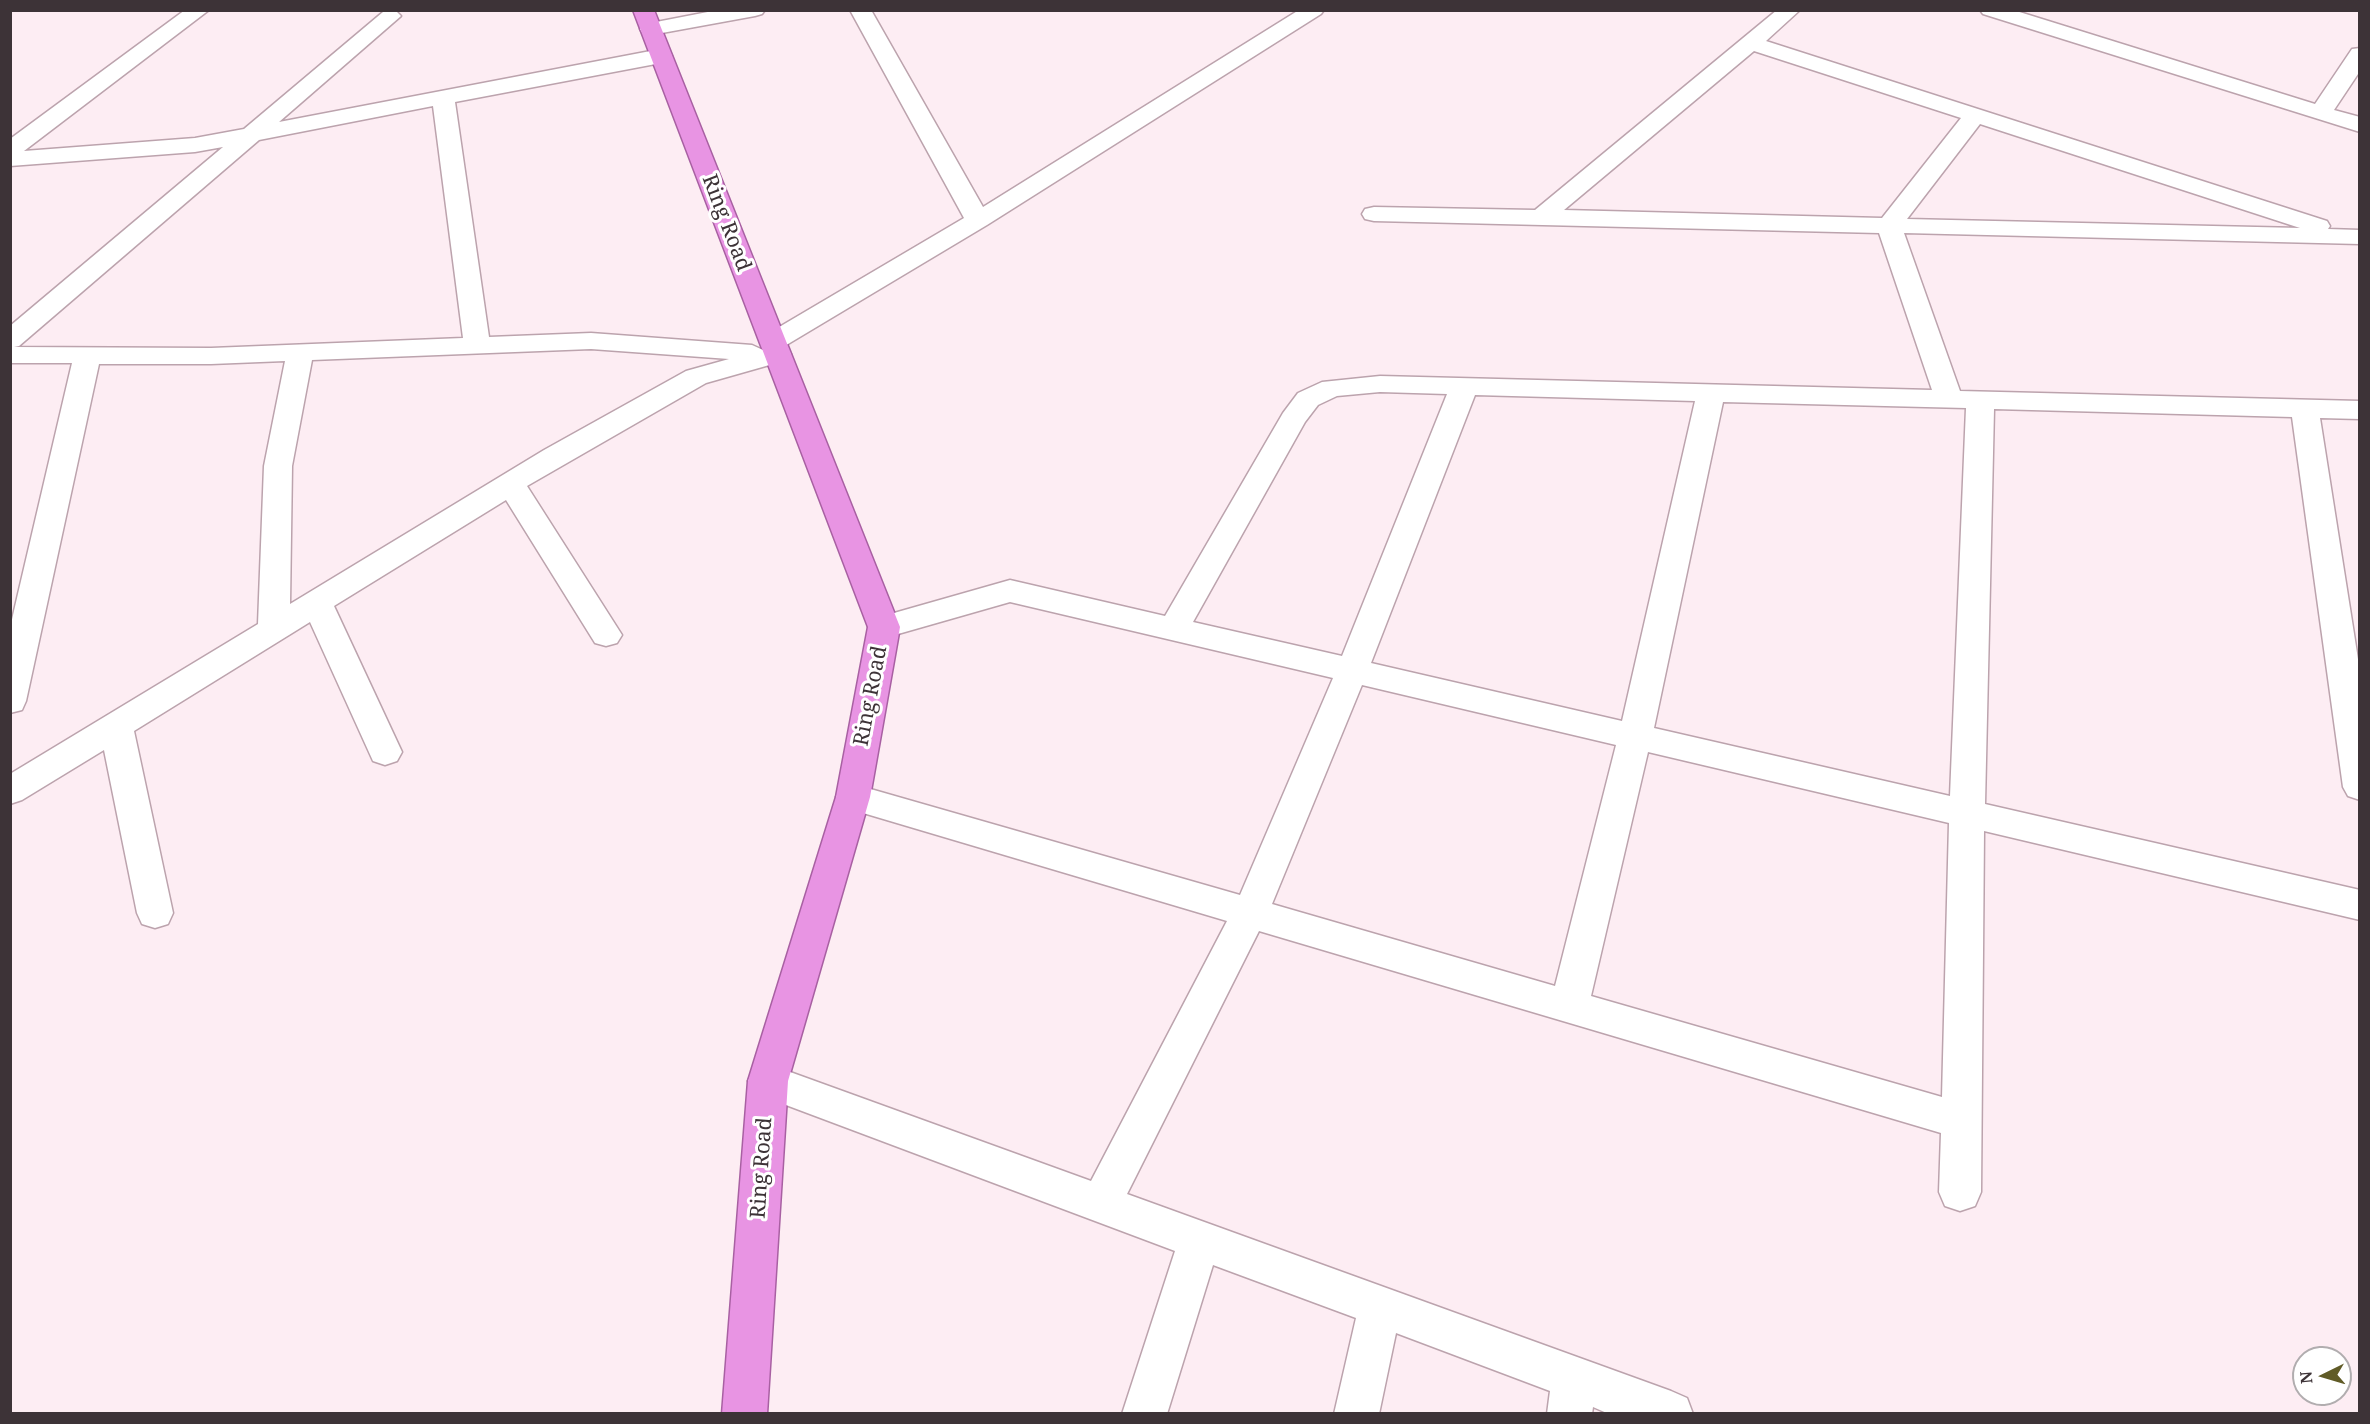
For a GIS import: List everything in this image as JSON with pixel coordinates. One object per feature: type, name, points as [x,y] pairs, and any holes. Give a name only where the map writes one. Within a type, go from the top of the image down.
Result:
[{"type":"highway","name":"Ring Road","points":[[652,32],[884,627],[853,796],[768,1081],[744,1413]]},
{"type":"street","points":[[10,150],[199,10]]},
{"type":"street","points":[[10,159],[195,145],[443,98],[652,32],[755,10]]},
{"type":"street","points":[[860,10],[978,220]]},
{"type":"street","points":[[10,791],[511,484],[696,377],[775,348],[1314,10]]},
{"type":"street","points":[[1541,217],[1790,10]]},
{"type":"street","points":[[1997,11],[2360,125]]},
{"type":"street","points":[[10,340],[390,16]]},
{"type":"street","points":[[1751,43],[2356,237]]},
{"type":"street","points":[[2320,113],[2360,54]]},
{"type":"street","points":[[443,98],[477,344]]},
{"type":"street","points":[[1889,226],[1975,115]]},
{"type":"street","points":[[1374,214],[2356,237]]},
{"type":"street","points":[[1889,226],[1965,400],[1967,813],[1960,1192]]},
{"type":"street","points":[[10,355],[211,356],[591,341],[775,348]]},
{"type":"street","points":[[274,629],[278,466],[300,352]]},
{"type":"street","points":[[10,701],[87,355]]},
{"type":"street","points":[[1173,629],[1293,419],[1308,399],[1332,388],[1380,384],[2360,410]]},
{"type":"street","points":[[1101,1204],[1250,913],[1352,671],[1464,387]]},
{"type":"street","points":[[1569,1007],[1635,736],[1711,393]]},
{"type":"street","points":[[2305,408],[2355,722],[2360,786]]},
{"type":"street","points":[[511,484],[606,634]]},
{"type":"street","points":[[884,627],[1010,591],[2360,905]]},
{"type":"street","points":[[317,603],[385,752]]},
{"type":"street","points":[[116,727],[154,913]]},
{"type":"street","points":[[853,796],[1961,1121]]},
{"type":"street","points":[[768,1081],[1380,1306],[1572,1396],[1671,1413]]},
{"type":"street","points":[[1144,1413],[1200,1240]]},
{"type":"street","points":[[1356,1413],[1380,1306]]}]
